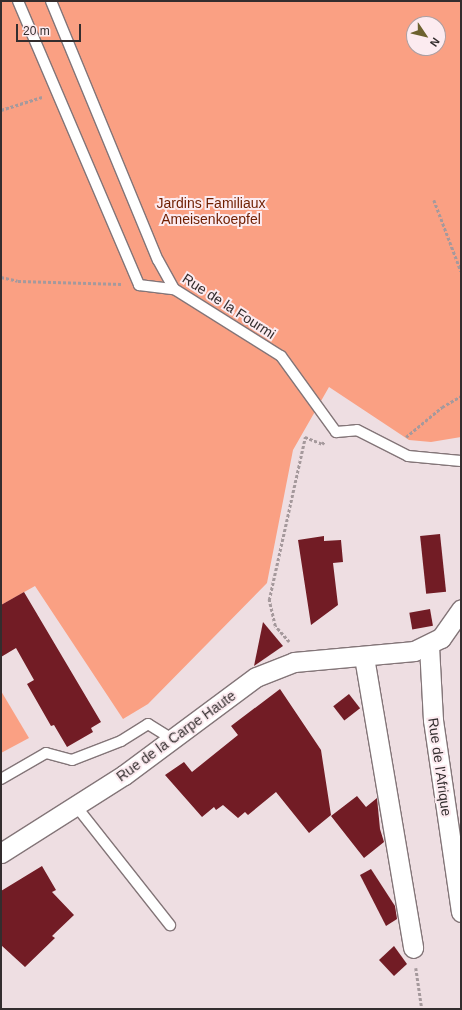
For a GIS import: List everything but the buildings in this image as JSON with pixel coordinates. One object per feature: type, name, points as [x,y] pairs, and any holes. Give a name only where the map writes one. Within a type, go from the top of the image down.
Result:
[{"type":"street","name":"Rue de la Carpe Haute","points":[[1,853],[124,775],[256,677],[294,662],[364,657],[414,651],[430,646],[441,638],[461,609]]},
{"type":"street","name":"Rue de l'Afrique","points":[[430,646],[433,720],[461,912]]},
{"type":"street","points":[[364,657],[413,948]]},
{"type":"lane","points":[[18,1],[139,285],[174,289]]},
{"type":"lane","name":"Rue de la Fourmi","points":[[51,1],[158,260],[174,289],[281,356],[336,432]]},
{"type":"lane","points":[[336,432],[357,430],[408,456],[428,460],[461,461]]},
{"type":"lane","points":[[1,779],[46,753],[72,760],[121,741],[148,724],[172,739]]},
{"type":"lane","points":[[76,806],[170,925]]},
{"type":"path","points":[[434,200],[461,271]]},
{"type":"path","points":[[1,277],[18,281],[139,285]]},
{"type":"path","points":[[392,448],[442,407],[461,396]]},
{"type":"path","points":[[305,662],[275,626],[269,600],[304,437],[322,444],[336,432]]},
{"type":"path","points":[[413,948],[422,1009]]},
{"type":"green space","name":"Jardins Familiaux Ameisenkoepfel","points":[[1,1],[461,1],[461,437],[431,442],[409,440],[329,387],[293,450],[267,583],[148,704],[123,719],[35,586],[1,605]]},
{"type":"green space","points":[[1,691],[29,738],[1,753]]}]
